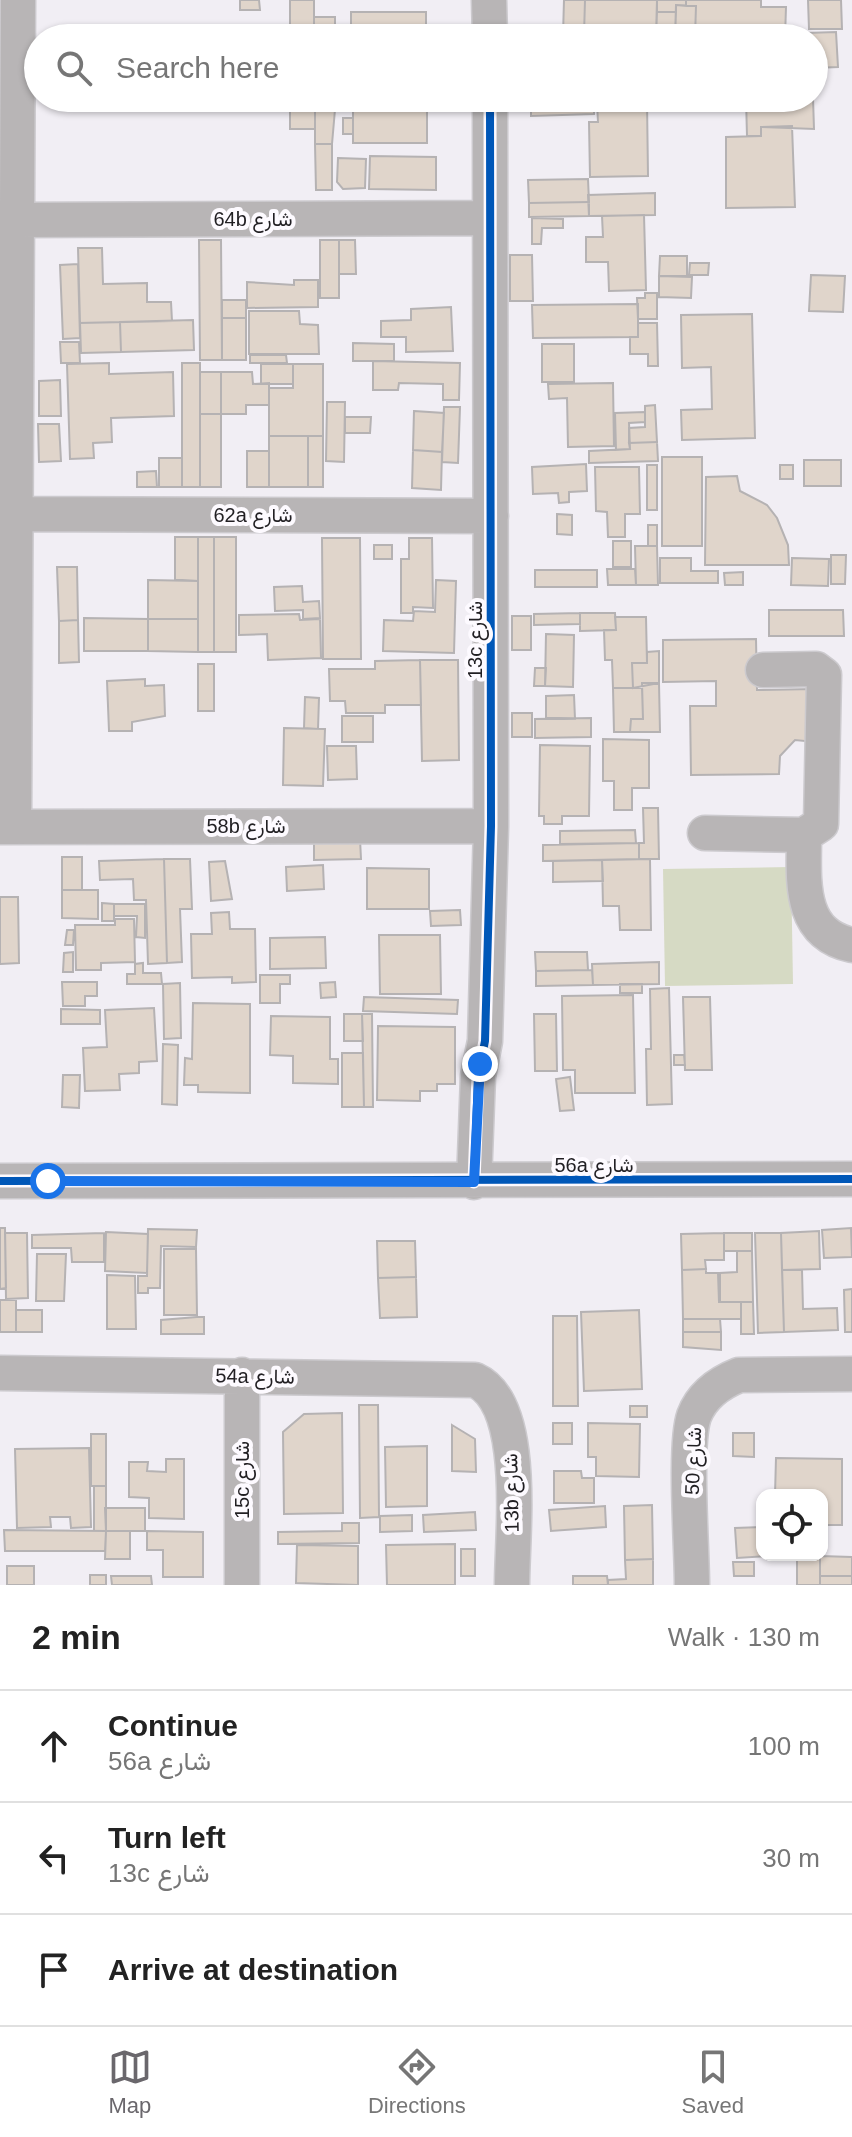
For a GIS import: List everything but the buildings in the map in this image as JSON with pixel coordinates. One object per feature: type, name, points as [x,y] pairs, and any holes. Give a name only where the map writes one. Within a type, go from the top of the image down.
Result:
[{"type":"street","points":[[7,827],[11,228],[18,0]]},
{"type":"street","points":[[489,0],[490,24]]},
{"type":"street","name":"13c شارع","points":[[485,1182],[493,1087],[485,1041],[491,826],[490,112]]},
{"type":"street","name":"64b شارع","points":[[11,228],[490,218]]},
{"type":"street","name":"62a شارع","points":[[10,508],[491,516]]},
{"type":"street","points":[[705,833],[804,835],[817,830],[823,816],[824,675],[816,669],[763,670]]},
{"type":"street","name":"58b شارع","points":[[7,827],[491,826]]},
{"type":"street","points":[[804,835],[805,899],[809,911],[823,932],[852,945]]},
{"type":"street","name":"56a شارع","points":[[0,1181],[852,1179]]},
{"type":"street","name":"54a شارع","points":[[0,1373],[466,1378],[490,1388],[501,1402]]},
{"type":"street","name":"شارع 50","points":[[692,1585],[691,1428],[702,1401],[718,1386],[739,1375],[852,1374]]},
{"type":"street","name":"15c شارع","points":[[242,1375],[242,1585]]},
{"type":"street","name":"13b شارع","points":[[501,1402],[511,1448],[512,1585]]},
{"type":"green space","points":[[791,867],[793,984],[665,986],[663,869]]},
{"type":"cycle path","points":[[474,1182],[478,1076],[485,1041],[491,826],[490,112]]},
{"type":"cycle path","points":[[0,1181],[852,1179]]},
{"type":"route","points":[[48,1181],[474,1182],[480,1064]]}]
